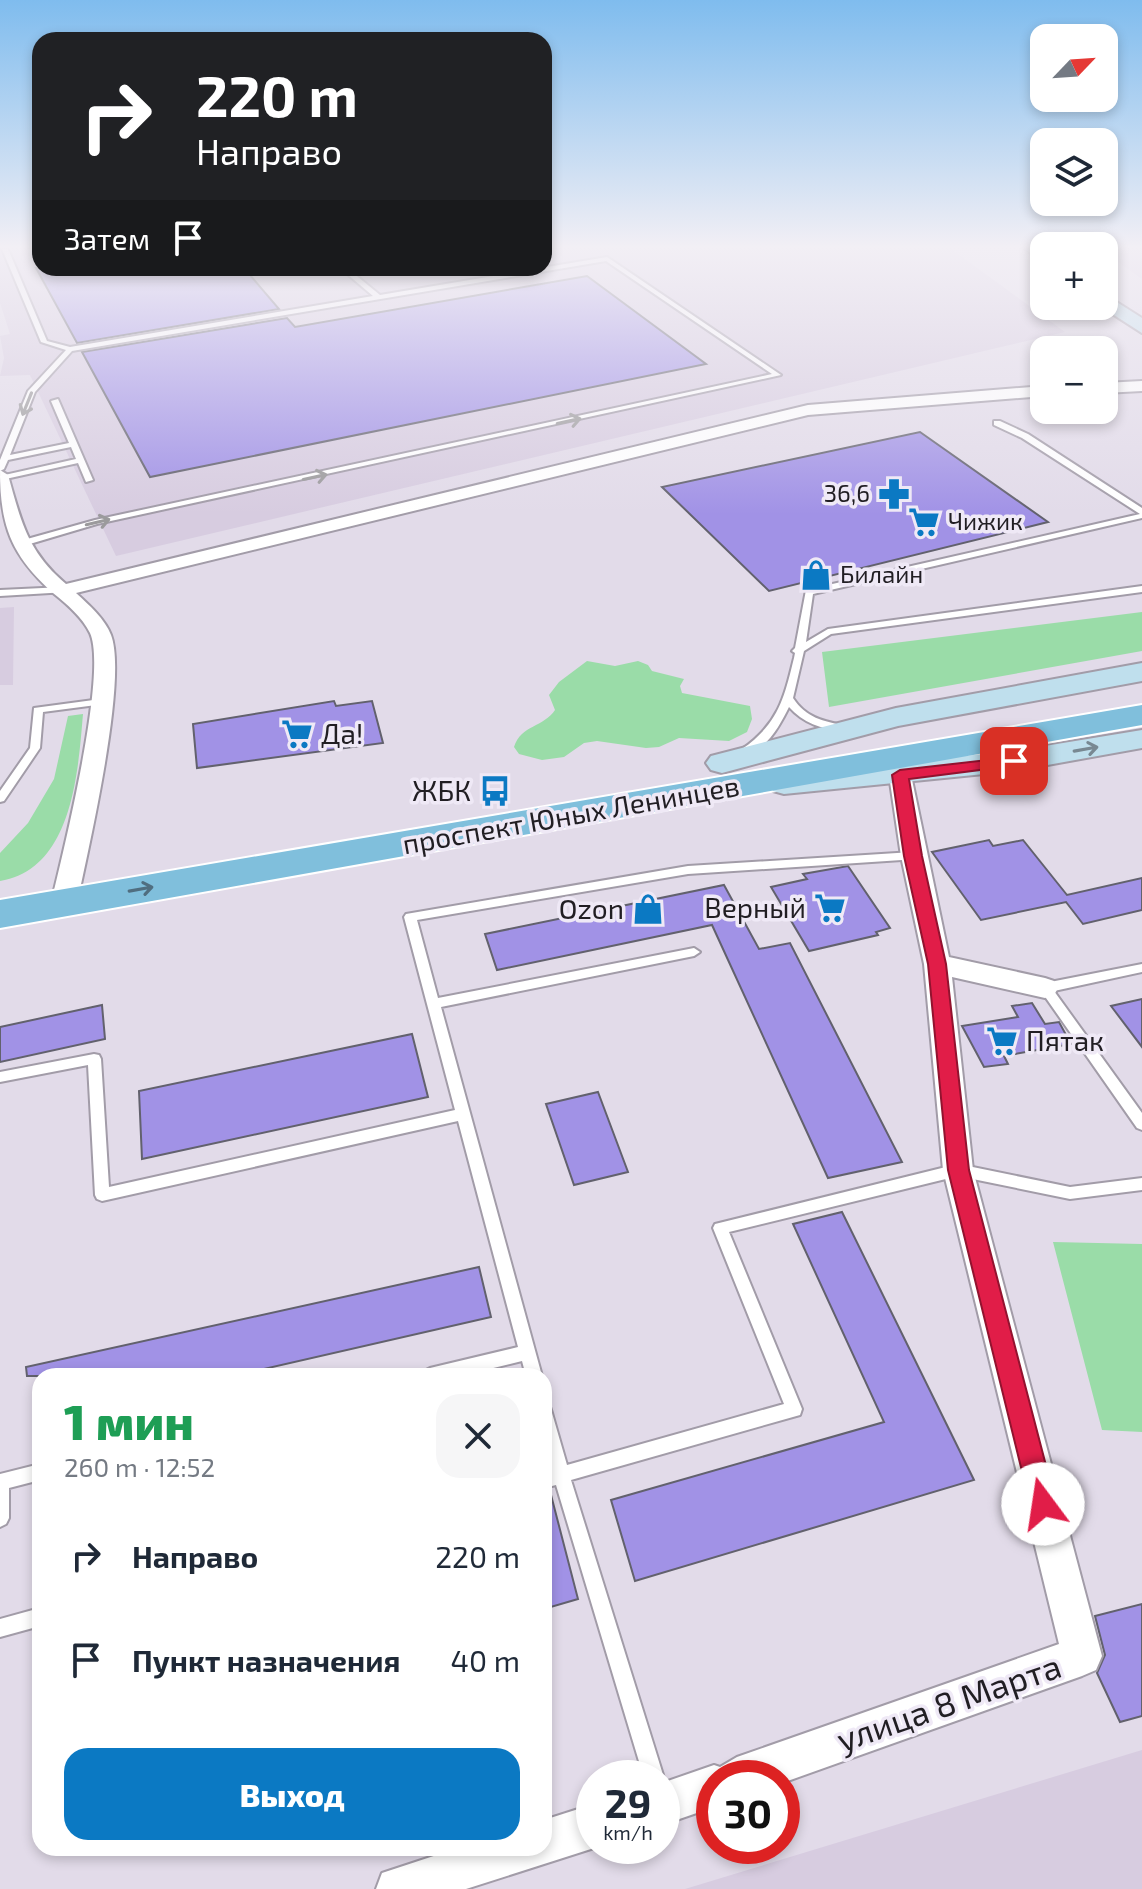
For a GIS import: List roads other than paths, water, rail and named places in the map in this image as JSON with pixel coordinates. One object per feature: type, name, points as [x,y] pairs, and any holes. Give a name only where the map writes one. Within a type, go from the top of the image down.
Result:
[{"type":"main road","points":[[726,775],[856,727],[1142,672]]},
{"type":"main road","name":"проспект Юных Ленинцев","points":[[0,887],[67,888],[726,775],[1142,694]]},
{"type":"main road","name":"проспект Юных Ленинцев","points":[[726,775],[1142,715]]},
{"type":"main road","points":[[726,775],[900,775],[1014,761],[1142,739]]},
{"type":"main road","name":"проспект Юных Ленинцев","points":[[0,914],[67,888]]},
{"type":"street","points":[[1118,387],[1142,386]]},
{"type":"street","points":[[64,590],[808,410],[862,403],[1030,392]]},
{"type":"street","points":[[2,470],[23,543],[33,564],[64,590],[103,637],[105,665],[101,702],[67,888]]},
{"type":"street","name":"улица 8 Марта","points":[[788,1760],[1082,1656],[958,1170],[937,964],[913,856],[900,775]]},
{"type":"street","points":[[937,964],[1045,988]]},
{"type":"street","points":[[552,1839],[576,1832]]},
{"type":"street","points":[[398,1889],[501,1856]]},
{"type":"lane","points":[[42,337],[44,342],[70,349],[140,337]]},
{"type":"lane","points":[[23,543],[95,522],[778,375],[722,337]]},
{"type":"lane","points":[[2,470],[32,391],[70,349]]},
{"type":"lane","points":[[55,401],[78,461],[89,480]]},
{"type":"lane","points":[[997,423],[1025,436],[1142,514]]},
{"type":"lane","points":[[2,470],[72,445]]},
{"type":"lane","points":[[0,469],[78,461]]},
{"type":"lane","points":[[726,775],[778,725],[789,699],[809,592],[1142,514]]},
{"type":"lane","points":[[797,651],[828,632],[1142,588]]},
{"type":"lane","points":[[0,593],[64,590]]},
{"type":"lane","points":[[789,699],[795,711],[807,719],[824,725],[856,727]]},
{"type":"lane","points":[[0,799],[35,748],[38,710],[101,702]]},
{"type":"lane","points":[[532,1368],[410,917],[688,870],[913,856]]},
{"type":"lane","points":[[434,1004],[694,952]]},
{"type":"lane","points":[[1142,968],[1045,988],[1142,1124]]},
{"type":"lane","points":[[0,1077],[94,1059],[102,1195],[463,1114]]},
{"type":"lane","points":[[648,1760],[552,1477],[794,1409],[720,1228],[958,1170],[1070,1193],[1142,1184]]},
{"type":"lane","points":[[463,1368],[528,1352]]},
{"type":"lane","points":[[0,1518],[1,1482],[32,1474]]},
{"type":"lane","points":[[0,1628],[32,1619]]},
{"type":"place","name":"36,6","points":[[894,494]]},
{"type":"place","name":"Чижик","points":[[924,522]]},
{"type":"place","name":"Билайн","points":[[816,575]]},
{"type":"place","name":"Да!","points":[[297,734]]},
{"type":"place","name":"ЖБК","points":[[495,791]]},
{"type":"place","name":"Верный","points":[[830,908]]},
{"type":"place","name":"Ozon","points":[[648,909]]},
{"type":"place","name":"Пятак","points":[[1002,1041]]}]
